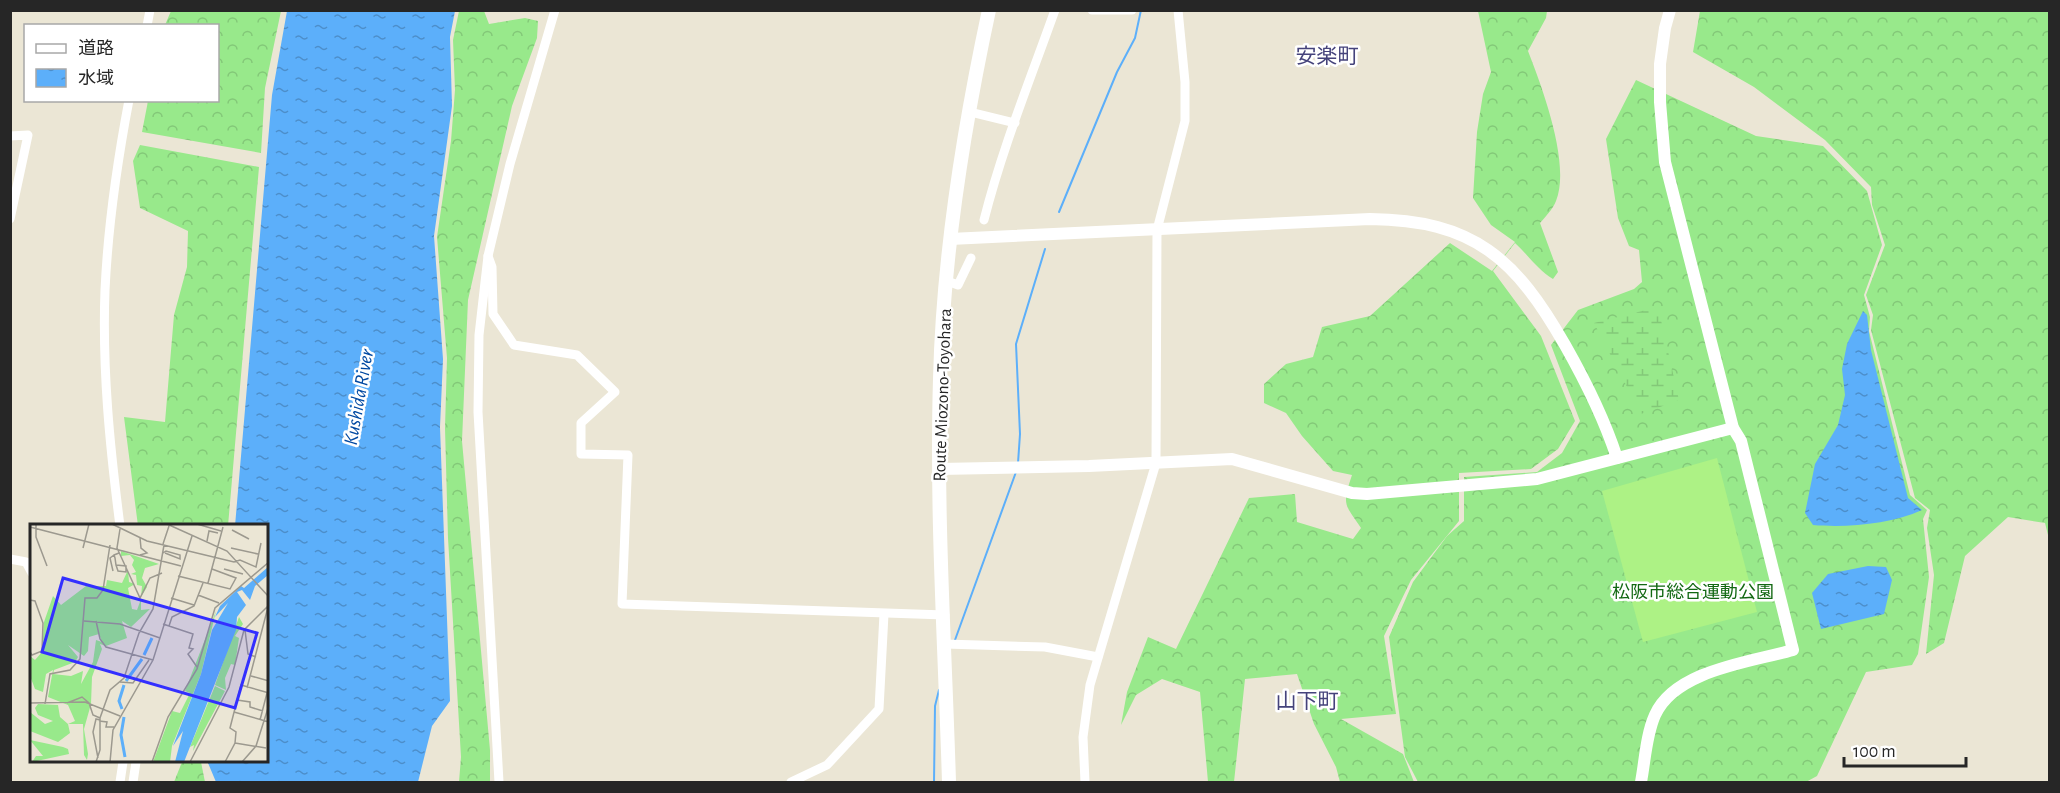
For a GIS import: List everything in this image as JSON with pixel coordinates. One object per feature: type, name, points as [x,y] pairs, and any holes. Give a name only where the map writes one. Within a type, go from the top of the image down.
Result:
[{"type":"main road","name":"Route Miozono-Toyohara","points":[[949,783],[939,470],[940,377],[950,239],[989,10]]},
{"type":"street","points":[[499,783],[478,412],[479,335],[488,256],[510,164],[555,10]]},
{"type":"street","points":[[984,220],[998,164],[1055,10]]},
{"type":"street","points":[[1092,10],[1132,10]]},
{"type":"street","points":[[1641,783],[1655,715],[1680,685],[1709,673],[1793,650],[1741,441],[1733,428],[1665,162],[1660,102],[1660,64],[1670,10]]},
{"type":"street","points":[[1085,783],[1083,737],[1090,685],[1156,464],[1156,230],[1185,121],[1185,82],[1177,11]]},
{"type":"street","points":[[120,524],[108,418],[105,291],[114,183],[129,102]]},
{"type":"street","points":[[970,112],[1015,123]]},
{"type":"street","points":[[10,136],[28,135],[10,219]]},
{"type":"street","points":[[950,239],[1394,219],[1443,229],[1479,244],[1517,273],[1540,302],[1596,402],[1617,458]]},
{"type":"street","points":[[488,256],[492,267],[493,314],[514,345],[577,355],[615,392],[581,423],[580,454],[628,455],[622,604],[945,615]]},
{"type":"street","points":[[946,281],[958,285],[971,258]]},
{"type":"street","points":[[939,470],[1156,464],[1232,459],[1359,494],[1537,479],[1733,428]]},
{"type":"street","points":[[10,559],[26,562],[30,569]]},
{"type":"street","points":[[791,783],[805,780],[827,765],[879,709],[884,614]]},
{"type":"street","points":[[945,644],[1045,647],[1098,657]]},
{"type":"street","points":[[120,783],[123,763]]},
{"type":"street","points":[[133,783],[136,763]]},
{"type":"green space","points":[[171,11],[281,11],[265,88],[261,153],[142,132],[148,102],[219,102],[219,24],[165,24]]},
{"type":"green space","points":[[459,11],[484,11],[489,24],[525,18],[538,21],[537,38],[512,106],[468,300],[462,441],[490,750],[490,782],[459,782],[461,757],[448,538],[445,428],[447,358],[437,237],[451,141],[455,90],[453,40]]},
{"type":"green space","points":[[1478,11],[1547,11],[1546,18],[1528,51],[1553,126],[1560,167],[1560,185],[1555,204],[1540,223],[1558,272],[1553,279],[1515,243],[1493,271],[1541,336],[1575,421],[1558,449],[1531,469],[1459,473],[1459,521],[1411,580],[1384,636],[1396,714],[1341,719],[1403,754],[1414,782],[1340,782],[1336,767],[1314,724],[1297,674],[1245,679],[1234,782],[1208,782],[1200,692],[1162,679],[1136,695],[1121,725],[1127,692],[1148,637],[1176,649],[1249,498],[1295,494],[1297,522],[1353,539],[1361,528],[1346,503],[1352,475],[1333,471],[1302,436],[1286,413],[1264,403],[1264,384],[1286,364],[1313,357],[1322,327],[1370,316],[1450,243],[1492,271],[1515,242],[1491,225],[1473,198],[1477,132],[1483,94],[1491,72]]},
{"type":"green space","points":[[1700,11],[2049,11],[2049,539],[2045,523],[2008,517],[1965,556],[1944,643],[1926,654],[1934,575],[1927,528],[1930,510],[1915,498],[1871,330],[1873,315],[1866,295],[1885,245],[1872,205],[1871,187],[1825,140],[1754,87],[1693,52]]},
{"type":"green space","name":"松阪市総合運動公園","points":[[1636,80],[1756,136],[1823,146],[1867,191],[1882,245],[1864,295],[1870,317],[1869,331],[1910,495],[1927,510],[1923,519],[1929,577],[1918,654],[1912,665],[1866,672],[1817,776],[1806,782],[1418,782],[1405,757],[1389,637],[1413,582],[1447,536],[1464,521],[1464,477],[1537,472],[1562,453],[1580,421],[1551,345],[1578,310],[1634,289],[1642,282],[1639,250],[1629,246],[1618,218],[1606,139]]},
{"type":"green space","points":[[140,145],[259,167],[228,524],[138,524],[124,417],[165,422],[174,315],[187,267],[188,231],[140,208],[133,161]]},
{"type":"green space","points":[[1658,307],[1679,400],[1641,414],[1594,323]]},
{"type":"green space","points":[[1717,458],[1757,612],[1643,642],[1602,491]]},
{"type":"green space","points":[[182,763],[201,763],[205,782],[174,782]]},
{"type":"water","name":"Kushida River","points":[[287,11],[455,11],[450,37],[452,106],[434,236],[443,359],[440,427],[450,701],[432,726],[418,782],[216,782],[208,763],[268,763],[268,524],[235,524],[272,95]]},
{"type":"water","points":[[1863,311],[1867,315],[1871,350],[1908,498],[1922,510],[1897,519],[1869,524],[1813,525],[1805,513],[1815,464],[1838,425],[1845,395],[1842,369],[1847,344]]},
{"type":"water","points":[[1868,566],[1886,567],[1892,580],[1884,614],[1821,629],[1812,593],[1828,574]]},
{"type":"waterway","points":[[1059,212],[1117,72],[1135,38],[1141,10]]},
{"type":"waterway","points":[[1018,463],[1020,434],[1016,344],[1045,249]]},
{"type":"waterway","points":[[955,640],[1016,472]]},
{"type":"waterway","points":[[934,782],[935,706],[939,690]]},
{"type":"district","name":"安楽町","points":[[1327,56]]},
{"type":"district","name":"山下町","points":[[1307,701]]}]
